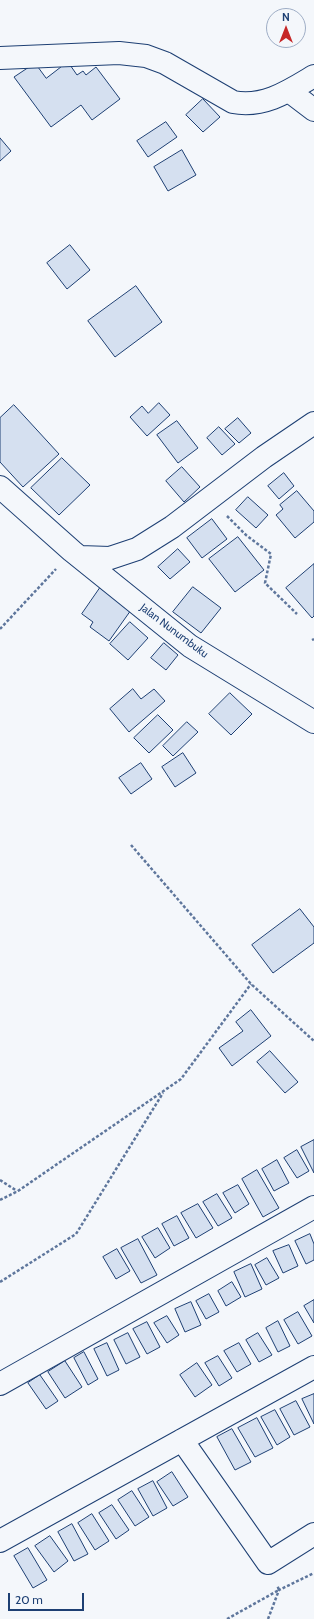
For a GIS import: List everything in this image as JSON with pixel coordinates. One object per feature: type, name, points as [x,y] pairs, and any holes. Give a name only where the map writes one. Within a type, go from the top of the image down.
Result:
[{"type":"street","points":[[0,58],[119,53],[146,56],[165,63],[233,102],[245,104],[255,104],[288,91],[314,76]]},
{"type":"street","points":[[288,91],[314,110]]},
{"type":"street","points":[[76,554],[92,559],[110,558],[137,548],[172,527],[264,456],[314,423]]},
{"type":"street","name":"Jalan Nunumbuku","points":[[0,487],[76,554],[190,646],[314,722]]},
{"type":"street","points":[[0,1384],[314,1207]]},
{"type":"street","points":[[0,1541],[314,1367]]},
{"type":"street","points":[[182,1440],[268,1563],[314,1534]]},
{"type":"path","points":[[210,498],[246,536],[271,554],[265,583],[297,614]]},
{"type":"path","points":[[0,629],[76,554]]},
{"type":"path","points":[[131,845],[251,984],[314,1041]]},
{"type":"path","points":[[0,1200],[18,1191],[181,1079],[251,984]]},
{"type":"path","points":[[0,1282],[76,1234],[164,1090]]},
{"type":"path","points":[[0,1180],[18,1191]]},
{"type":"path","points":[[268,1563],[279,1590],[268,1619]]},
{"type":"path","points":[[227,1619],[279,1590],[314,1573]]},
{"type":"building","points":[[68,62],[77,75],[83,71],[86,75],[96,67],[120,99],[92,120],[81,105],[51,127],[14,77],[35,63],[46,78]]},
{"type":"building","points":[[203,99],[220,117],[203,132],[186,115]]},
{"type":"building","points":[[166,122],[177,137],[148,157],[137,141]]},
{"type":"building","points":[[0,138],[11,151],[0,161]]},
{"type":"building","points":[[182,150],[196,175],[168,191],[154,167]]},
{"type":"building","points":[[70,245],[90,270],[67,289],[47,263]]},
{"type":"building","points":[[136,286],[162,322],[115,357],[88,321]]},
{"type":"building","points":[[159,403],[170,415],[147,436],[130,417],[142,406],[148,413]]},
{"type":"building","points":[[14,405],[59,454],[23,487],[0,462],[0,418]]},
{"type":"building","points":[[238,418],[251,433],[239,443],[225,429]]},
{"type":"building","points":[[177,421],[198,448],[178,463],[157,435]]},
{"type":"building","points":[[219,427],[235,444],[222,455],[207,438]]},
{"type":"building","points":[[62,458],[90,485],[59,515],[31,488]]},
{"type":"building","points":[[182,467],[200,487],[184,502],[166,481]]},
{"type":"building","points":[[284,473],[294,486],[279,499],[268,486]]},
{"type":"building","points":[[297,491],[314,511],[314,522],[295,538],[276,515],[283,509],[280,505]]},
{"type":"building","points":[[248,497],[268,515],[256,528],[236,510]]},
{"type":"building","points":[[212,519],[227,539],[202,558],[187,538]]},
{"type":"building","points":[[238,537],[264,570],[235,592],[209,559]]},
{"type":"building","points":[[178,549],[190,562],[170,579],[158,567]]},
{"type":"building","points":[[314,564],[314,616],[312,618],[286,588]]},
{"type":"building","points":[[193,587],[221,608],[201,633],[173,612]]},
{"type":"building","points":[[100,588],[131,610],[109,641],[90,627],[93,622],[82,614]]},
{"type":"building","points":[[130,622],[148,638],[128,660],[110,644]]},
{"type":"building","points":[[164,643],[178,655],[166,670],[151,658]]},
{"type":"building","points":[[133,689],[141,699],[154,689],[165,701],[129,732],[110,709]]},
{"type":"building","points":[[230,693],[252,714],[231,735],[209,714]]},
{"type":"building","points":[[158,715],[173,730],[149,753],[134,738]]},
{"type":"building","points":[[187,722],[198,732],[173,756],[163,746]]},
{"type":"building","points":[[183,753],[196,773],[175,787],[162,767]]},
{"type":"building","points":[[141,763],[152,779],[131,794],[119,778]]},
{"type":"building","points":[[300,909],[314,927],[314,943],[273,973],[252,945]]},
{"type":"building","points":[[251,1010],[271,1036],[232,1066],[219,1048],[243,1031],[236,1022]]},
{"type":"building","points":[[270,1051],[298,1082],[285,1093],[257,1062]]},
{"type":"building","points":[[314,1140],[314,1173],[301,1147]]},
{"type":"building","points":[[297,1150],[309,1171],[297,1178],[284,1158]]},
{"type":"building","points":[[277,1160],[289,1183],[274,1191],[262,1169]]},
{"type":"building","points":[[257,1170],[279,1208],[263,1217],[242,1179]]},
{"type":"building","points":[[238,1185],[249,1204],[235,1213],[223,1193]]},
{"type":"building","points":[[217,1194],[232,1218],[218,1226],[203,1202]]},
{"type":"building","points":[[198,1204],[213,1228],[196,1238],[181,1213]]},
{"type":"building","points":[[177,1216],[189,1238],[174,1246],[162,1224]]},
{"type":"building","points":[[158,1228],[170,1248],[155,1258],[142,1237]]},
{"type":"building","points":[[310,1234],[314,1244],[314,1260],[306,1264],[295,1241]]},
{"type":"building","points":[[138,1239],[157,1275],[141,1283],[121,1248]]},
{"type":"building","points":[[289,1245],[298,1266],[283,1273],[273,1251]]},
{"type":"building","points":[[117,1249],[130,1271],[116,1279],[103,1257]]},
{"type":"building","points":[[267,1258],[279,1278],[266,1285],[255,1265]]},
{"type":"building","points":[[251,1264],[262,1289],[245,1297],[234,1272]]},
{"type":"building","points":[[232,1282],[241,1297],[226,1306],[218,1291]]},
{"type":"building","points":[[209,1294],[219,1312],[206,1319],[196,1301]]},
{"type":"building","points":[[314,1300],[314,1323],[304,1306]]},
{"type":"building","points":[[191,1302],[201,1325],[185,1332],[175,1309]]},
{"type":"building","points":[[298,1312],[312,1336],[298,1344],[284,1320]]},
{"type":"building","points":[[167,1316],[179,1335],[167,1343],[154,1323]]},
{"type":"building","points":[[278,1321],[290,1346],[278,1352],[266,1328]]},
{"type":"building","points":[[147,1322],[160,1347],[147,1354],[133,1329]]},
{"type":"building","points":[[128,1333],[140,1357],[126,1364],[114,1340]]},
{"type":"building","points":[[258,1333],[272,1355],[259,1362],[246,1340]]},
{"type":"building","points":[[107,1343],[119,1370],[107,1376],[94,1349]]},
{"type":"building","points":[[239,1343],[251,1364],[237,1372],[224,1351]]},
{"type":"building","points":[[84,1352],[98,1379],[88,1385],[74,1358]]},
{"type":"building","points":[[218,1356],[232,1378],[219,1386],[205,1363]]},
{"type":"building","points":[[65,1361],[82,1387],[65,1398],[48,1372]]},
{"type":"building","points":[[197,1363],[212,1385],[195,1397],[180,1375]]},
{"type":"building","points":[[40,1375],[58,1401],[46,1409],[28,1383]]},
{"type":"building","points":[[314,1394],[314,1424],[302,1399]]},
{"type":"building","points":[[296,1401],[310,1427],[294,1435],[280,1409]]},
{"type":"building","points":[[275,1410],[290,1437],[277,1445],[261,1417]]},
{"type":"building","points":[[257,1418],[273,1448],[255,1457],[238,1428]]},
{"type":"building","points":[[232,1429],[251,1462],[235,1470],[217,1437]]},
{"type":"building","points":[[172,1472],[188,1497],[173,1506],[157,1482]]},
{"type":"building","points":[[153,1481],[167,1508],[153,1516],[138,1489]]},
{"type":"building","points":[[132,1491],[149,1517],[135,1526],[118,1500]]},
{"type":"building","points":[[112,1505],[129,1530],[116,1539],[99,1513]]},
{"type":"building","points":[[92,1514],[109,1541],[95,1550],[78,1523]]},
{"type":"building","points":[[72,1524],[88,1554],[74,1561],[58,1532]]},
{"type":"building","points":[[50,1536],[68,1561],[54,1572],[35,1546]]},
{"type":"building","points":[[28,1548],[47,1580],[33,1588],[14,1556]]}]
